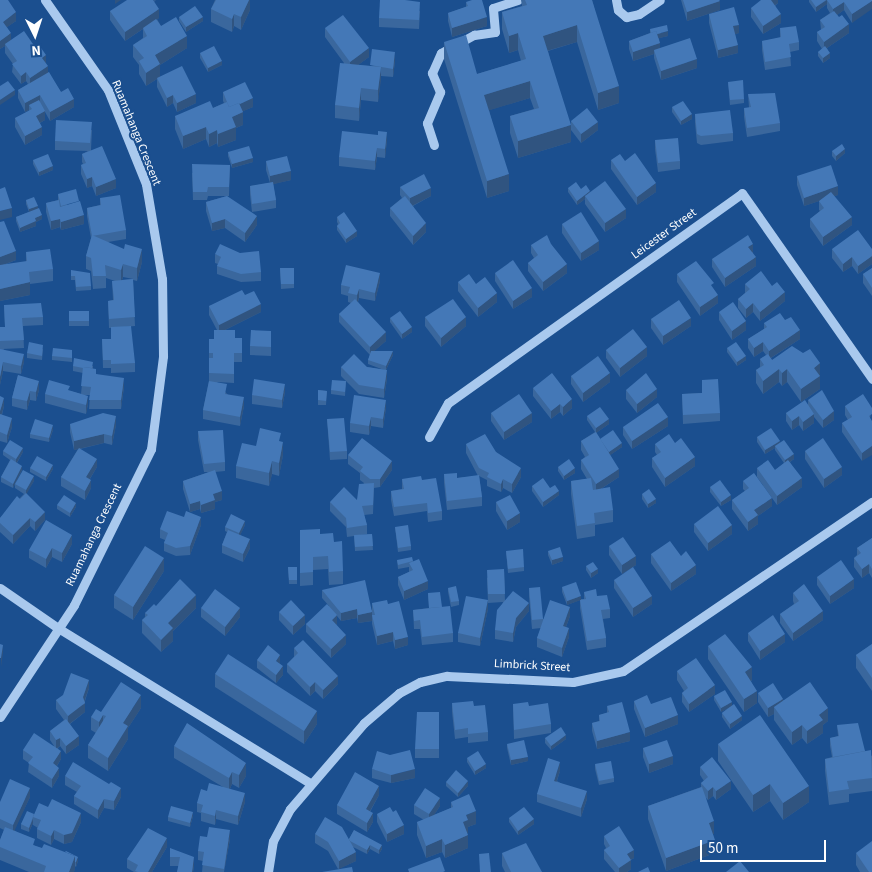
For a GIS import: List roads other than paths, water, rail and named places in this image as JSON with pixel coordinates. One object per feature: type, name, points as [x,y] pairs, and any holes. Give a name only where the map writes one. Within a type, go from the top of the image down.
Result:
[{"type":"street","name":"Ruamahanga Crescent","points":[[0,717],[74,605],[151,449],[163,356],[162,278],[146,184],[108,90],[46,0]]},
{"type":"street","points":[[434,145],[427,123],[440,92],[432,73],[441,53],[474,35],[495,32],[494,8],[518,0]]},
{"type":"street","points":[[616,0],[618,10],[626,17],[639,14],[660,0]]},
{"type":"street","name":"Leicester Street","points":[[429,438],[448,403],[742,194],[872,379]]},
{"type":"street","name":"Limbrick Street","points":[[268,872],[273,841],[290,809],[310,783],[364,723],[399,692],[420,682],[446,676],[573,682],[622,671],[872,502]]},
{"type":"street","points":[[0,588],[58,628],[310,783]]}]
